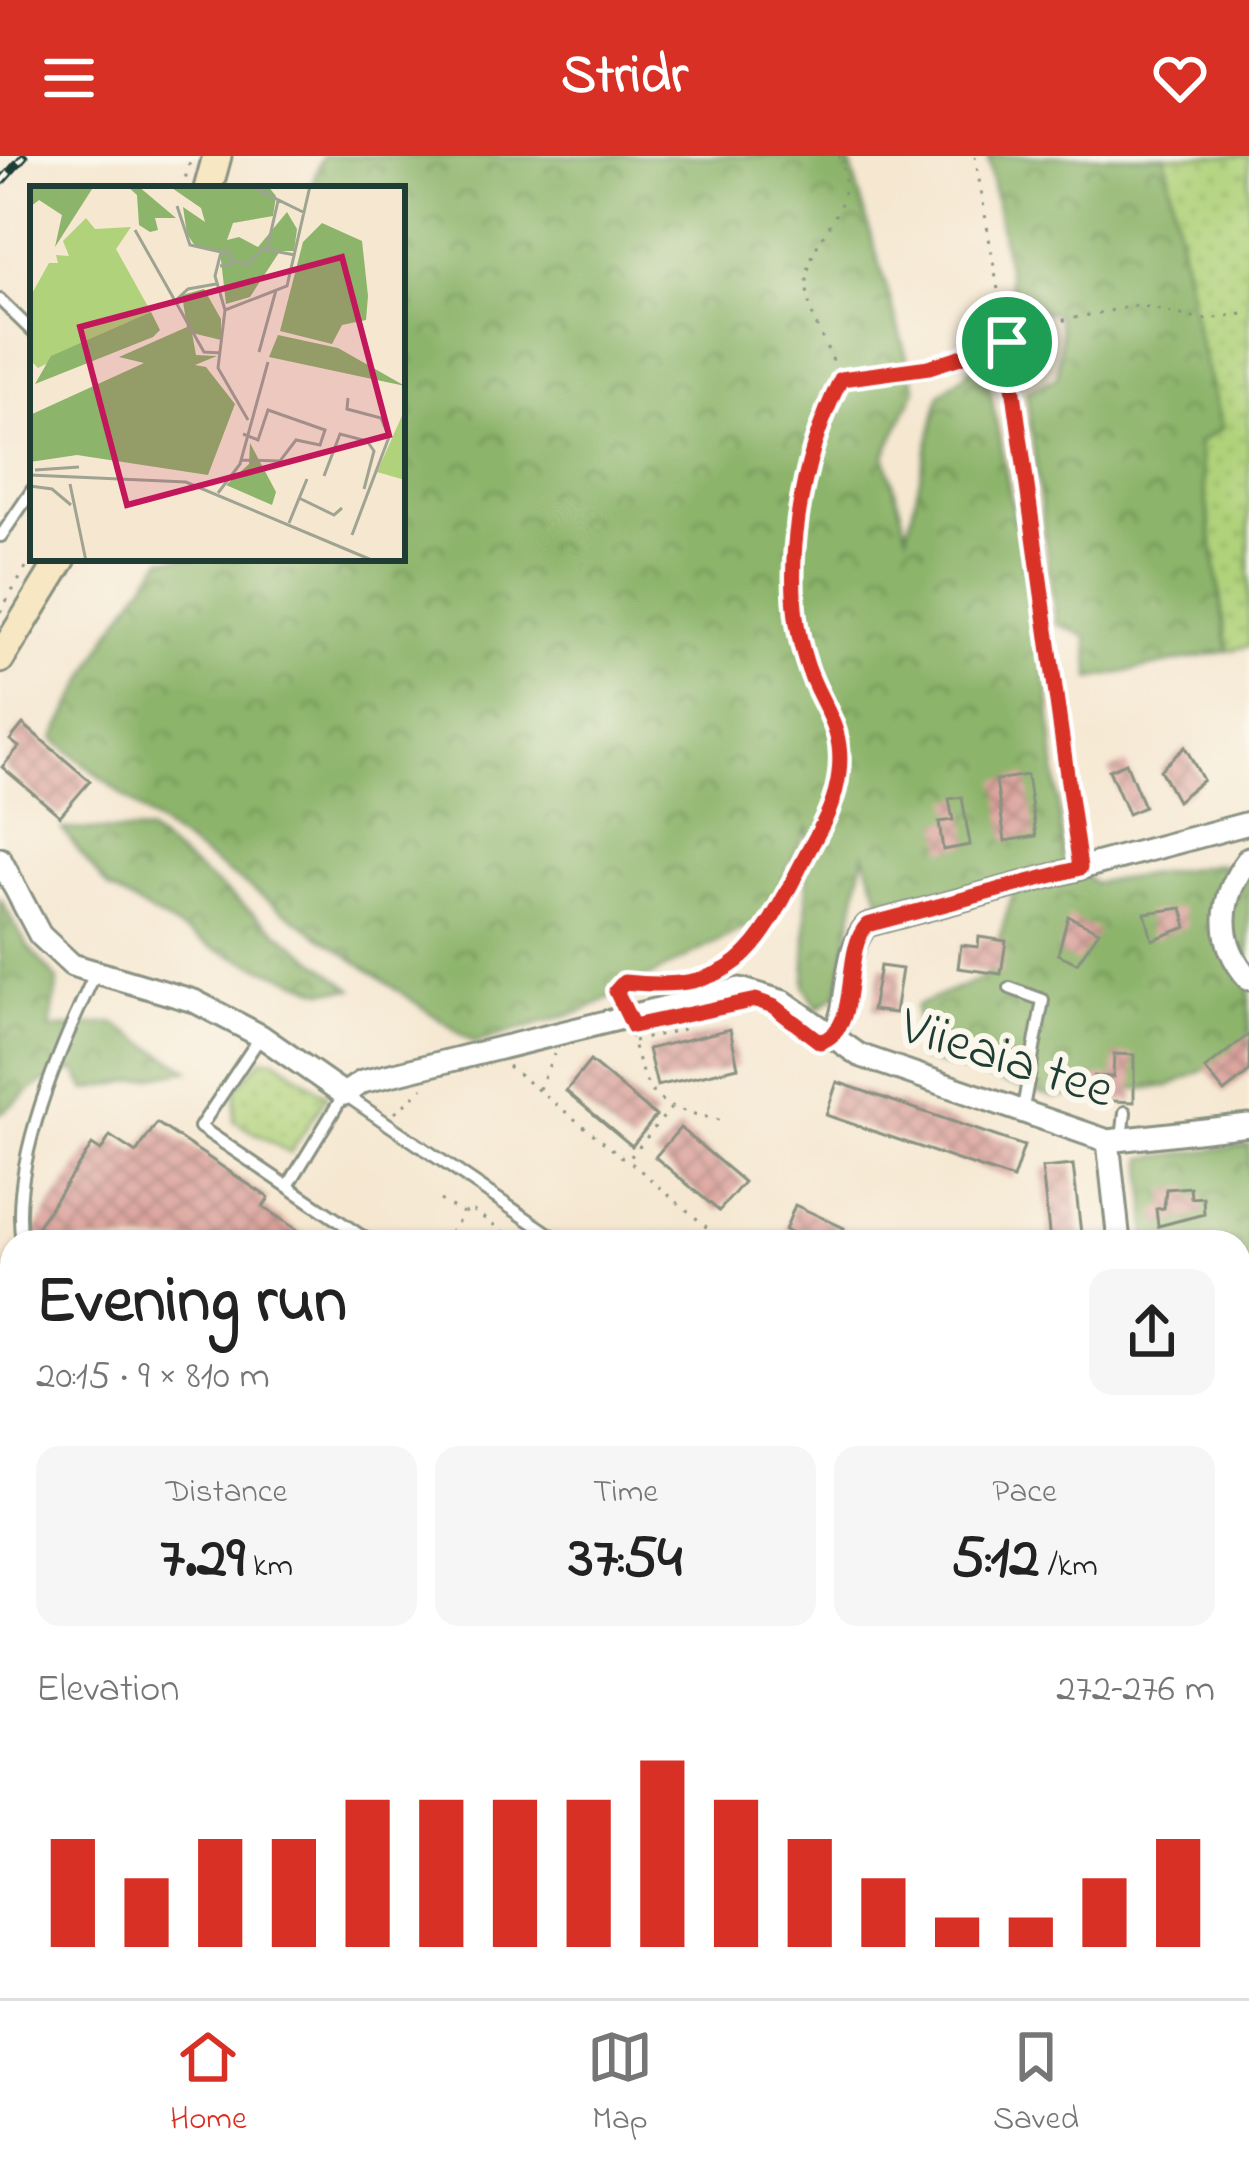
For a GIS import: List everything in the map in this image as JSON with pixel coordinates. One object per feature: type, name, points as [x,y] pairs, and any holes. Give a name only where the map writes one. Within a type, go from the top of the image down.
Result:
[{"type":"main road","points":[[209,186],[217,156]]},
{"type":"main road","points":[[0,659],[60,561]]},
{"type":"street","points":[[832,1038],[842,1022],[858,938],[867,925],[1249,823]]},
{"type":"street","points":[[1249,858],[1233,881],[1223,913],[1234,962],[1249,980]]},
{"type":"street","points":[[0,859],[40,935],[72,965],[194,1000],[261,1036],[344,1094]]},
{"type":"street","name":"Viieaia tee","points":[[344,1094],[362,1082],[631,1031],[740,989],[784,1001],[859,1055],[1115,1140],[1249,1125]]},
{"type":"street","points":[[1115,1140],[1119,1230]]},
{"type":"lane","points":[[0,300],[30,329]]},
{"type":"lane","points":[[1,536],[30,493]]},
{"type":"lane","points":[[22,1230],[22,1185],[32,1142],[69,1029],[95,974]]},
{"type":"lane","points":[[1010,988],[1042,1000],[1022,1108]]},
{"type":"lane","points":[[261,1036],[200,1127],[352,1230]]},
{"type":"lane","points":[[288,1186],[344,1094],[543,1230]]},
{"type":"lane","points":[[1115,1140],[1125,1112]]},
{"type":"path","points":[[183,186],[192,156]]},
{"type":"path","points":[[691,980],[756,950],[832,812],[840,770],[836,720],[807,667],[794,572],[816,430],[841,379],[807,297],[811,256],[840,213],[839,156]]},
{"type":"path","points":[[976,156],[1007,342],[1080,868]]},
{"type":"path","points":[[841,379],[929,367],[1059,321],[1139,305],[1202,320],[1249,313]]},
{"type":"path","points":[[0,611],[30,561]]},
{"type":"path","points":[[674,986],[624,982],[616,991],[644,1086],[671,1108],[718,1120]]},
{"type":"path","points":[[631,1031],[688,1028]]},
{"type":"path","points":[[538,1091],[554,1053]]},
{"type":"path","points":[[507,1064],[621,1161],[628,1160],[671,1108]]},
{"type":"path","points":[[628,1160],[710,1230]]},
{"type":"path","points":[[440,1201],[465,1214]]},
{"type":"path","points":[[452,1230],[469,1208],[501,1230]]},
{"type":"green space","points":[[322,156],[848,156],[916,389],[885,455],[907,533],[940,394],[984,359],[1049,696],[1063,858],[1094,883],[1218,864],[1249,874],[1249,1050],[1169,1086],[1054,1097],[918,1058],[916,1006],[987,976],[1018,879],[881,902],[864,853],[838,993],[818,1009],[805,987],[808,826],[765,917],[583,1011],[474,1043],[158,824],[54,739],[111,631],[161,561],[405,561],[405,186],[312,186]]},
{"type":"green space","points":[[988,156],[1165,156],[1196,329],[1222,428],[1198,443],[1228,651],[1091,679],[1087,637],[1056,623],[1026,391],[1057,377],[1061,331],[1056,313],[1014,308]]},
{"type":"green space","points":[[1165,156],[1249,156],[1249,646],[1228,651],[1198,442],[1222,427],[1196,329]]},
{"type":"green space","points":[[62,829],[148,832],[352,989],[322,991],[215,949],[108,888]]},
{"type":"green space","points":[[0,899],[28,947],[58,980],[50,1029],[113,1023],[189,1070],[86,1090],[75,1070],[39,1084],[0,1114]]},
{"type":"green space","points":[[262,1059],[275,1059],[327,1096],[290,1153],[234,1121],[236,1089]]},
{"type":"green space","points":[[1249,1145],[1249,1230],[1147,1230],[1144,1158]]},
{"type":"building","points":[[23,724],[90,781],[60,816],[2,767],[19,747],[10,740]]},
{"type":"building","points":[[1185,747],[1203,780],[1177,801],[1160,770]]},
{"type":"building","points":[[1126,763],[1144,807],[1128,814],[1109,770]]},
{"type":"building","points":[[1027,775],[1036,836],[1005,841],[996,780]]},
{"type":"building","points":[[962,797],[970,845],[943,850],[939,822],[953,820],[949,799]]},
{"type":"building","points":[[1182,908],[1187,927],[1152,940],[1145,913]]},
{"type":"building","points":[[1068,916],[1099,931],[1077,963],[1058,954]]},
{"type":"building","points":[[979,937],[1006,941],[1001,974],[958,968],[961,945],[978,947]]},
{"type":"building","points":[[880,966],[902,969],[895,1013],[872,1010]]},
{"type":"building","points":[[730,1029],[738,1067],[657,1086],[648,1049]]},
{"type":"building","points":[[1249,1034],[1249,1072],[1224,1092],[1205,1069]]},
{"type":"building","points":[[1114,1054],[1134,1055],[1134,1102],[1093,1100],[1094,1076],[1113,1077]]},
{"type":"building","points":[[590,1061],[656,1116],[632,1146],[566,1091]]},
{"type":"building","points":[[837,1082],[1024,1146],[1013,1179],[826,1115]]},
{"type":"building","points":[[157,1123],[269,1198],[263,1207],[297,1230],[35,1230],[92,1145],[101,1151],[110,1136],[136,1153]]},
{"type":"building","points":[[680,1128],[744,1182],[719,1211],[655,1157]]},
{"type":"building","points":[[1073,1165],[1081,1230],[1049,1230],[1042,1168]]},
{"type":"building","points":[[1190,1187],[1191,1198],[1203,1197],[1204,1214],[1158,1226],[1156,1209],[1164,1208],[1166,1189]]},
{"type":"building","points":[[795,1205],[844,1228],[843,1230],[785,1230]]},
{"type":"railway","points":[[0,183],[24,156]]},
{"type":"route","points":[[1007,342],[1080,868],[867,925],[860,931],[842,1022],[832,1038],[820,1042],[773,1006],[756,1000],[633,1026],[616,991],[624,982],[674,986],[724,969],[756,950],[832,812],[840,770],[836,720],[807,667],[798,631],[794,572],[816,430],[841,379],[929,367],[1007,342]]}]
